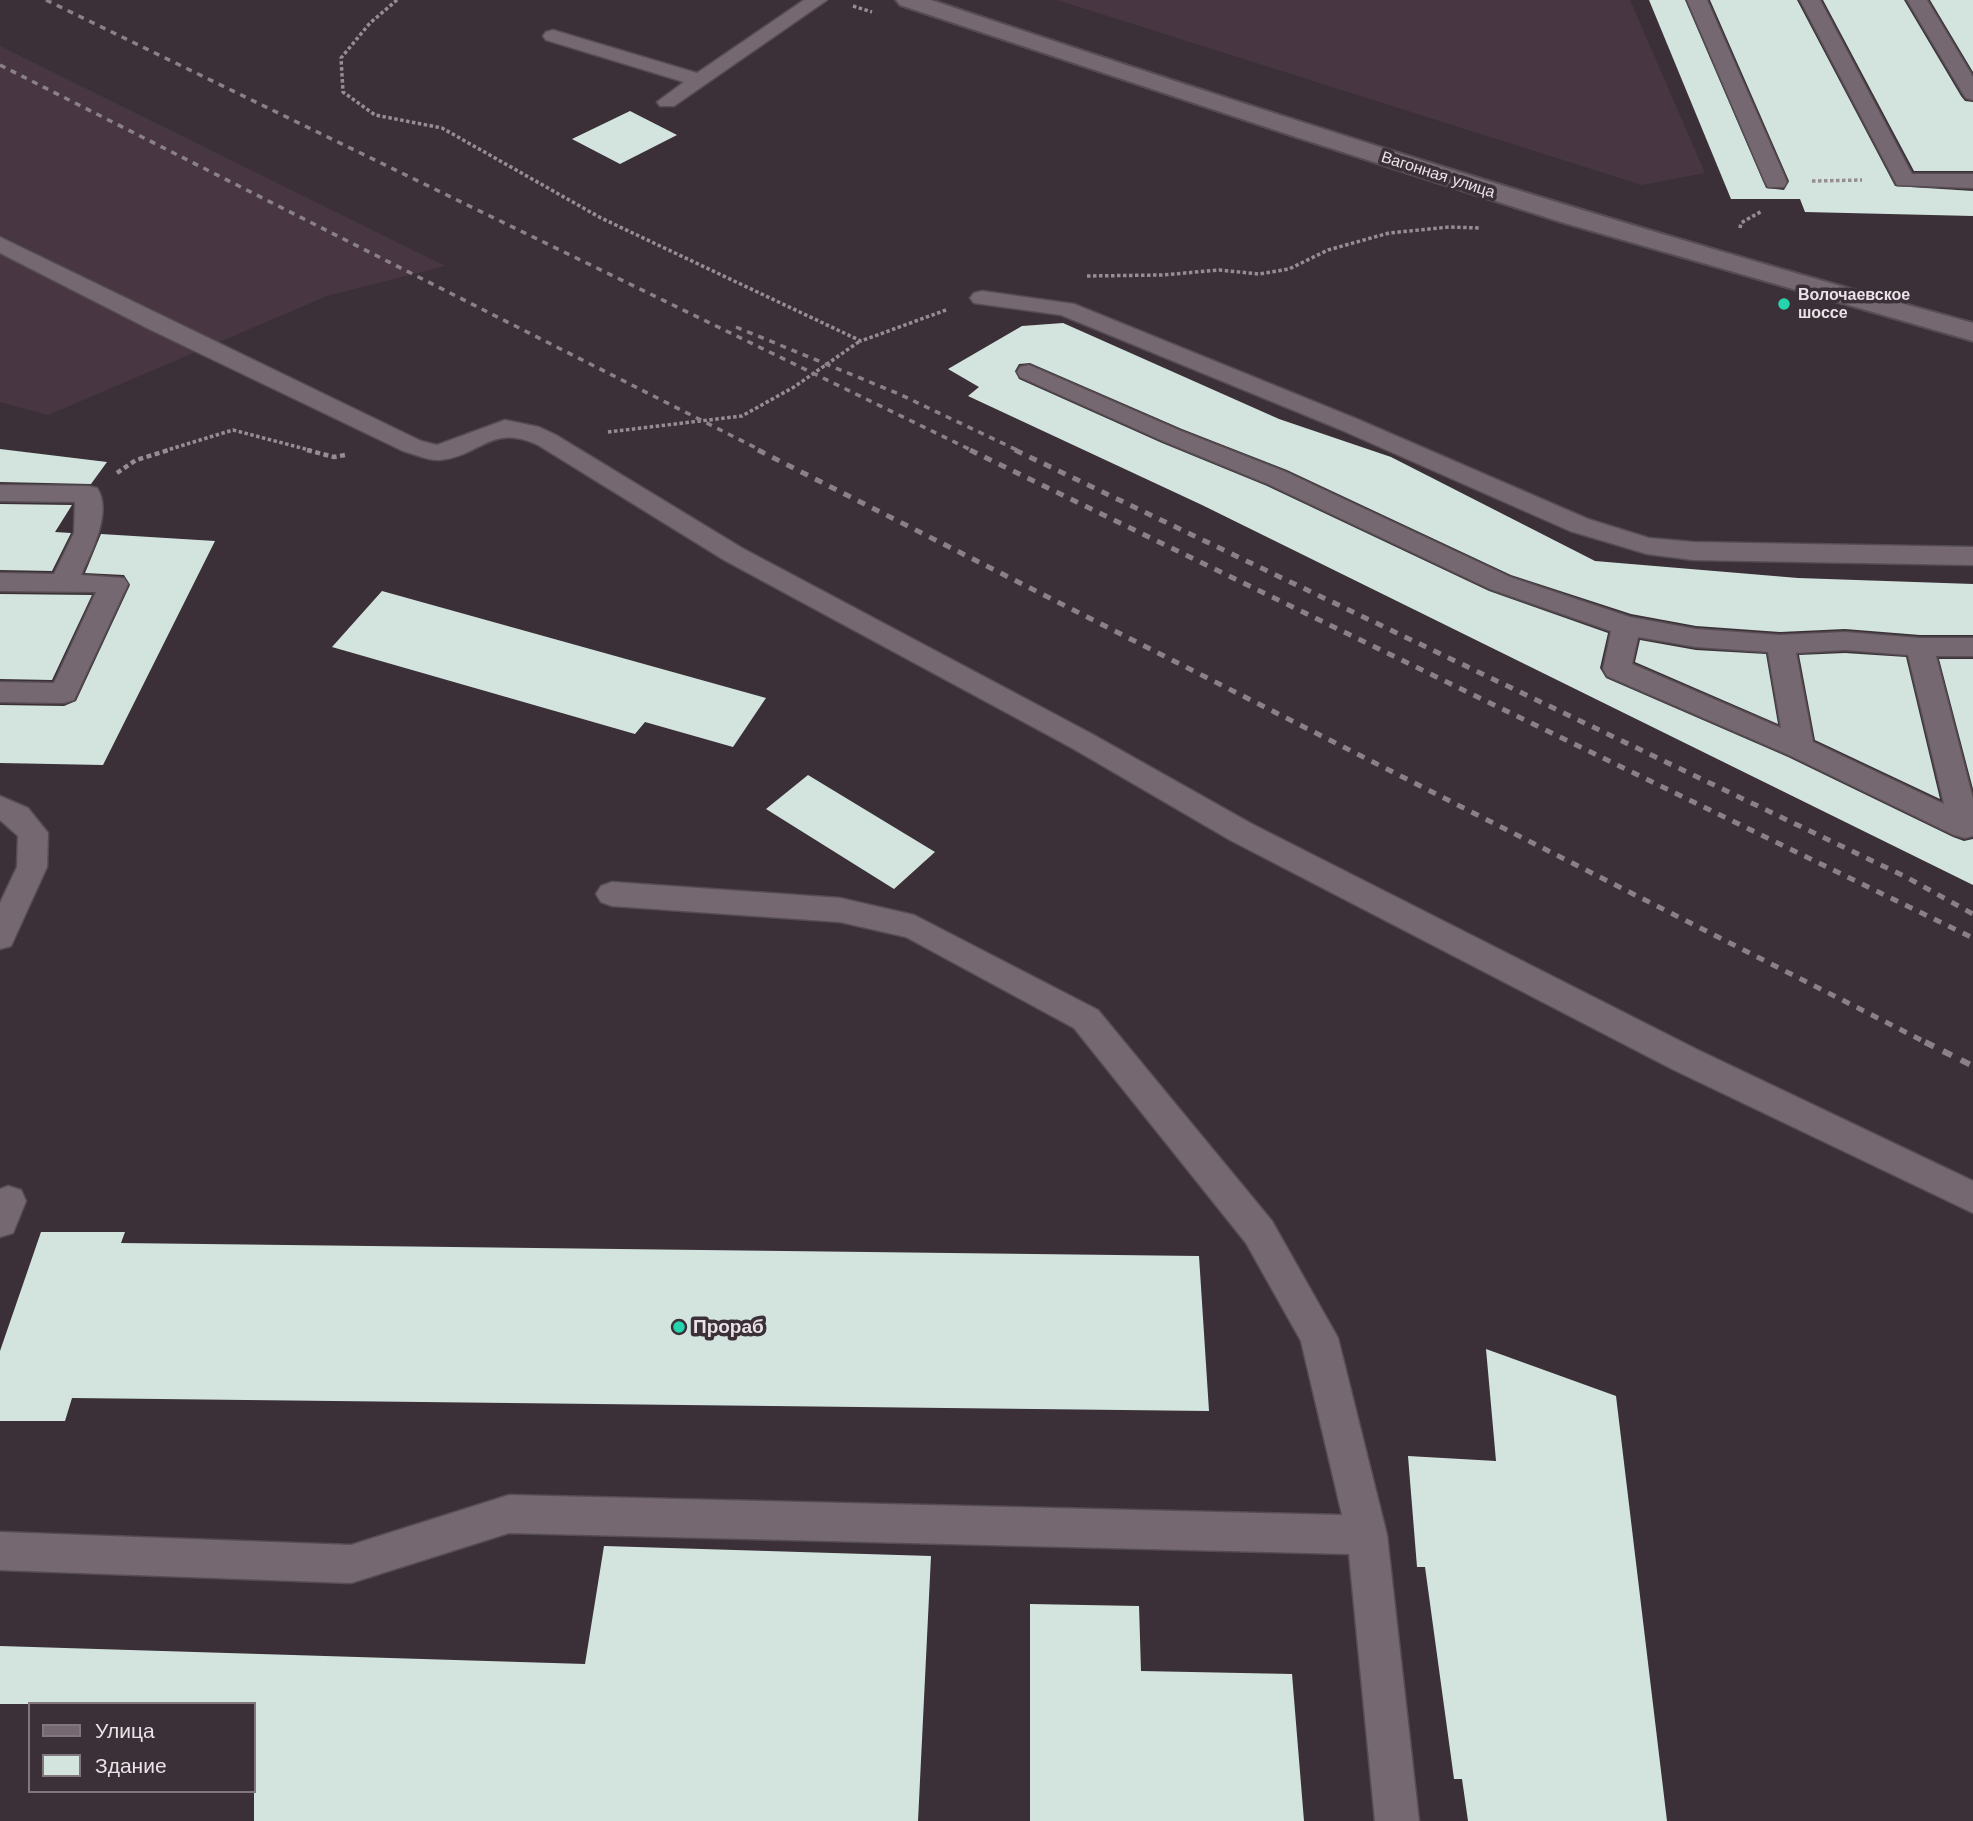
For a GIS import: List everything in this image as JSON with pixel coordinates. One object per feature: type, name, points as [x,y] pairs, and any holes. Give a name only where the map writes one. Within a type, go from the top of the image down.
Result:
[{"type":"street","name":"Вагонная улица","points":[[908,0],[1228,108],[1560,214],[1973,332]]},
{"type":"lane","points":[[667,102],[817,0]]},
{"type":"lane","points":[[1697,0],[1776,182]]},
{"type":"lane","points":[[1810,0],[1905,180],[1973,181]]},
{"type":"lane","points":[[1917,0],[1973,94]]},
{"type":"lane","points":[[553,36],[700,80]]},
{"type":"lane","points":[[0,244],[157,324],[400,441],[438,453],[505,428],[530,432],[547,440],[733,554],[1082,741],[1241,832],[1685,1059],[1973,1198]]},
{"type":"lane","points":[[982,298],[1066,309],[1348,424],[1579,525],[1647,546],[1692,551],[1973,556]]},
{"type":"lane","points":[[1029,372],[1172,436],[1277,478],[1500,583],[1626,626],[1696,638],[1780,644],[1846,641],[1920,647],[1973,647]]},
{"type":"lane","points":[[0,493],[88,494],[87,534],[63,583]]},
{"type":"lane","points":[[0,582],[114,584],[64,693],[0,692]]},
{"type":"lane","points":[[1626,626],[1617,668],[1799,748],[1969,830]]},
{"type":"lane","points":[[1780,644],[1799,748]]},
{"type":"lane","points":[[1920,647],[1969,830]]},
{"type":"lane","points":[[0,807],[17,816],[33,833],[32,867],[0,937]]},
{"type":"lane","points":[[612,894],[840,910],[914,927],[1086,1019],[1259,1232],[1319,1338],[1367,1535],[1397,1821]]},
{"type":"lane","points":[[0,1551],[351,1564],[509,1514],[1367,1535]]},
{"type":"path","points":[[397,0],[370,23],[341,58],[343,92],[375,115],[442,128],[601,218],[861,341]]},
{"type":"path","points":[[1739,234],[1741,223],[1776,201],[1776,182],[1905,180]]},
{"type":"path","points":[[1080,278],[1219,270],[1259,274],[1289,269],[1328,250],[1389,233],[1450,227],[1485,229]]},
{"type":"path","points":[[547,440],[742,416],[794,387],[861,341],[982,298]]},
{"type":"path","points":[[88,494],[136,460],[233,430],[334,457],[400,441]]},
{"type":"shaded area","points":[[1057,0],[1630,0],[1705,173],[1642,185]]},
{"type":"shaded area","points":[[0,46],[445,266],[327,296],[48,415],[0,402]]},
{"type":"building","points":[[1649,0],[1685,0],[1766,188],[1784,190],[1789,181],[1710,0],[1797,0],[1895,186],[1973,191],[1973,216],[1805,212],[1800,199],[1731,199]]},
{"type":"building","points":[[1823,0],[1904,0],[1961,96],[1965,101],[1973,102],[1973,171],[1914,171]]},
{"type":"building","points":[[1930,0],[1973,0],[1973,72]]},
{"type":"building","points":[[630,111],[677,135],[620,164],[572,139]]},
{"type":"building","points":[[1063,323],[1279,419],[1391,457],[1595,561],[1798,578],[1973,584],[1973,635],[1920,635],[1845,629],[1780,632],[1696,626],[1631,614],[1511,575],[1287,470],[1182,429],[1030,363],[1019,364],[1015,371],[1019,379],[1162,443],[1267,486],[1489,591],[1608,633],[1600,668],[1606,678],[1788,757],[1953,837],[1964,841],[1973,839],[1973,885],[1202,505],[968,396],[979,387],[948,369],[1022,326]]},
{"type":"building","points":[[0,449],[107,462],[91,484],[0,482]]},
{"type":"building","points":[[0,504],[72,505],[55,532],[71,533],[52,571],[0,570]]},
{"type":"building","points":[[101,534],[215,541],[103,765],[0,763],[0,705],[64,706],[76,701],[130,585],[124,575],[85,573]]},
{"type":"building","points":[[382,591],[766,698],[733,747],[645,722],[635,734],[332,647]]},
{"type":"building","points":[[0,594],[92,595],[52,680],[0,679]]},
{"type":"building","points":[[1640,640],[1696,650],[1766,654],[1778,724],[1635,662]]},
{"type":"building","points":[[1845,653],[1906,657],[1940,799],[1815,740],[1799,655]]},
{"type":"building","points":[[1939,659],[1973,659],[1973,789]]},
{"type":"building","points":[[808,775],[935,852],[894,889],[766,809]]},
{"type":"building","name":"Прораб","points":[[41,1232],[125,1232],[121,1243],[1199,1256],[1209,1411],[72,1398],[65,1421],[0,1421],[0,1351]]},
{"type":"building","points":[[1486,1349],[1616,1396],[1667,1821],[1468,1821],[1462,1779],[1454,1779],[1425,1567],[1417,1567],[1408,1456],[1496,1461]]},
{"type":"building","points":[[604,1546],[931,1556],[918,1821],[254,1821],[256,1702],[0,1704],[0,1646],[585,1664]]},
{"type":"building","points":[[1030,1604],[1139,1606],[1141,1671],[1292,1674],[1304,1821],[1030,1821]]},
{"type":"railway","points":[[46,0],[973,451]]},
{"type":"railway","points":[[0,65],[762,451]]},
{"type":"railway","points":[[736,327],[899,394],[1019,451]]},
{"type":"railway","points":[[758,450],[1929,1044]]},
{"type":"railway","points":[[970,450],[1973,938]]},
{"type":"railway","points":[[1015,450],[1906,877],[1973,914]]},
{"type":"railway","points":[[1925,1042],[1929,1044]]},
{"type":"railway","points":[[1929,1044],[1973,1066]]},
{"type":"place","name":"Волочаевское шоссе","points":[[1784,304]]},
{"type":"place","name":"Прораб","points":[[679,1327]]}]
